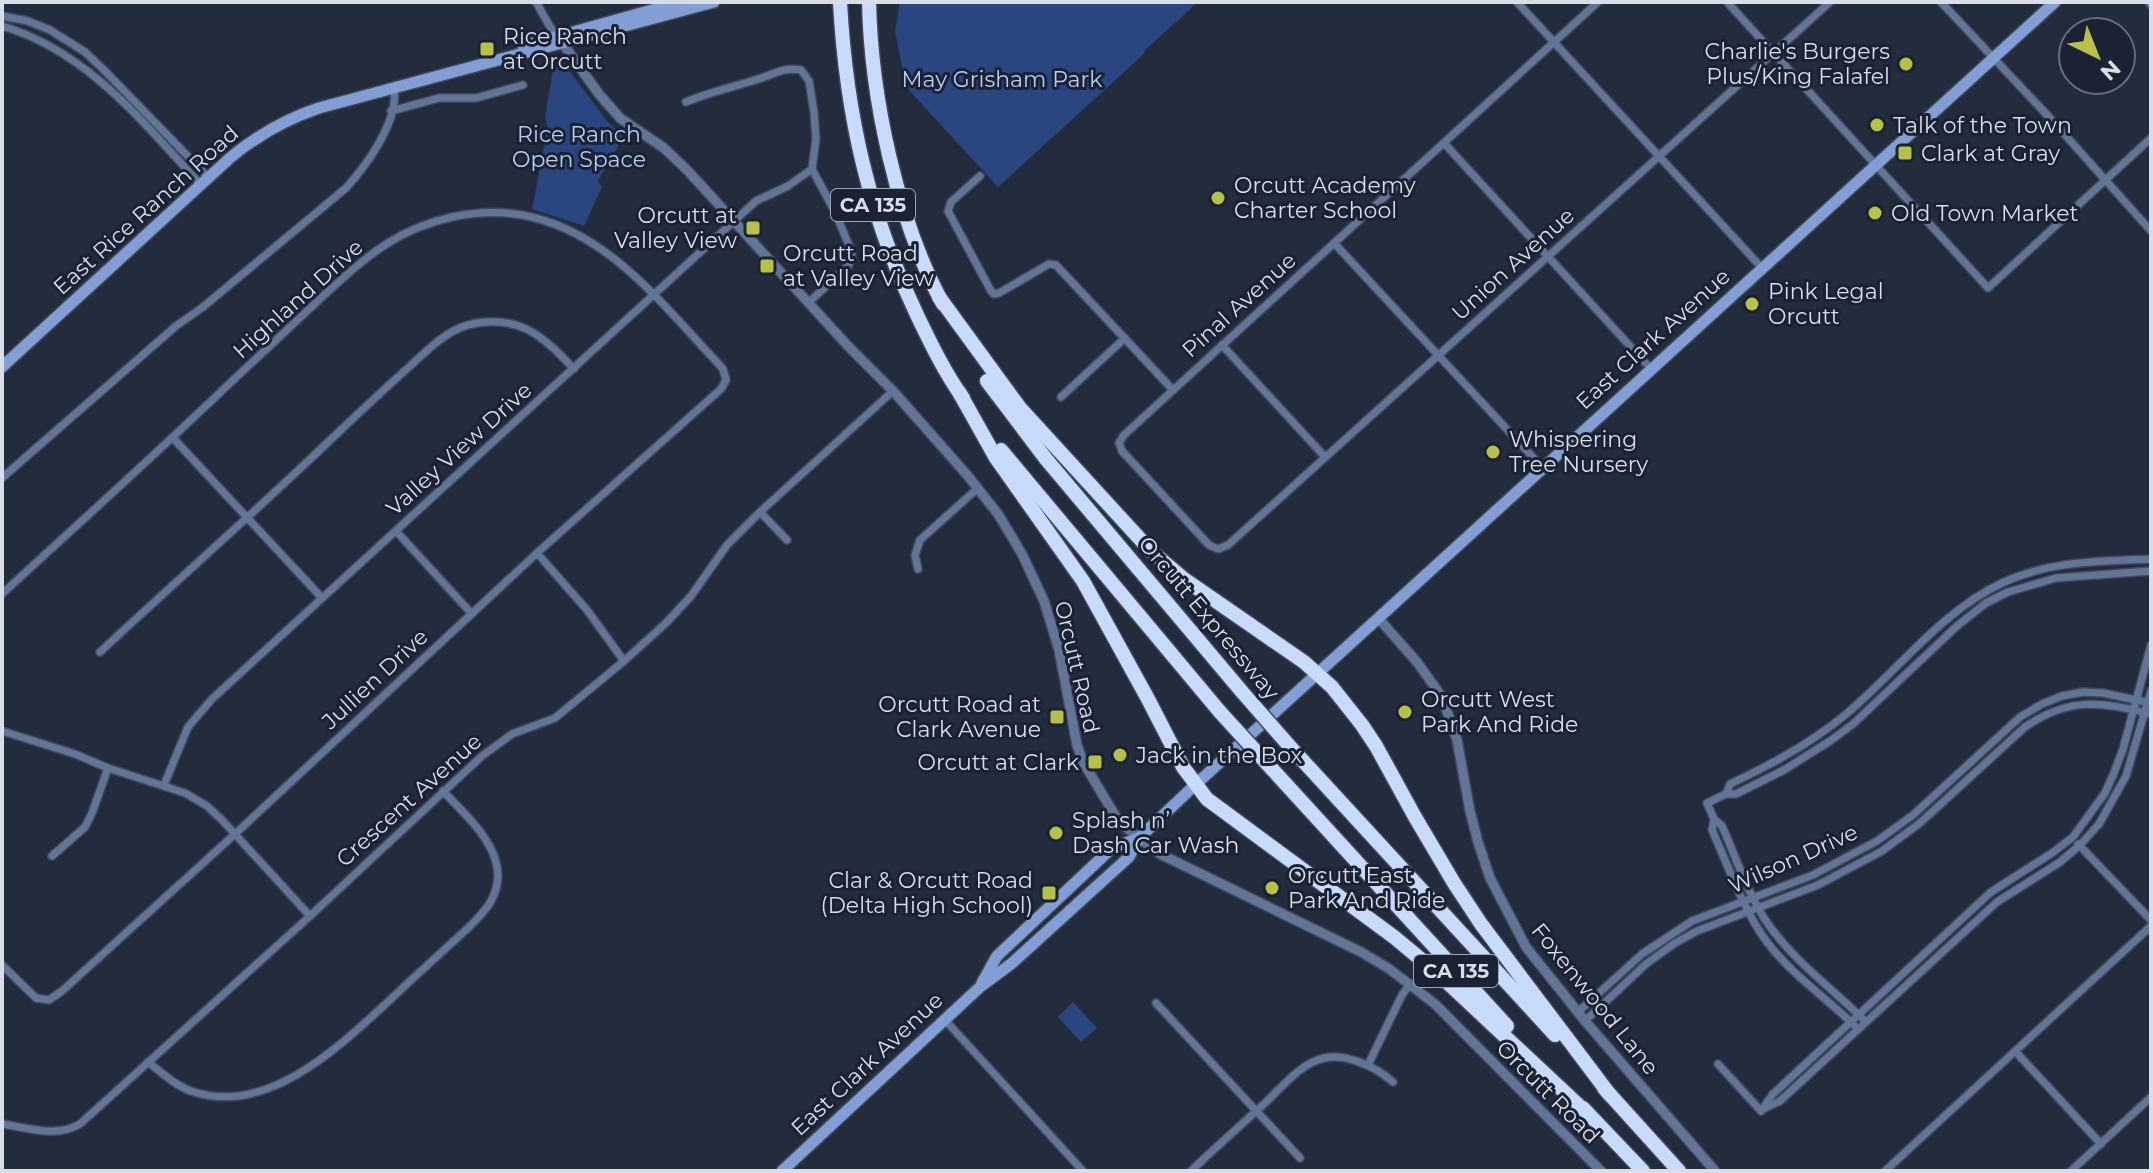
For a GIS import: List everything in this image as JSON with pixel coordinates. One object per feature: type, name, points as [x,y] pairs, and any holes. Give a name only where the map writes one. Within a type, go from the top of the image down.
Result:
[{"type":"highway","name":"CA 135","points":[[840,2],[849,101],[870,197],[908,298],[959,392],[1002,452],[1220,712],[1643,1171]]},
{"type":"highway","name":"Orcutt Expressway","points":[[869,2],[873,67],[881,114],[896,179],[915,240],[939,297],[977,366],[1006,409],[1293,750],[1679,1171]]},
{"type":"highway","points":[[939,297],[1020,408],[1151,551],[1184,579],[1318,673],[1362,725],[1481,924],[1610,1095]]},
{"type":"highway","points":[[959,392],[996,458],[1083,581],[1183,767],[1207,799],[1394,937],[1435,971],[1588,1114]]},
{"type":"main road","points":[[560,40],[681,2]]},
{"type":"main road","points":[[560,40],[714,2]]},
{"type":"main road","name":"East Clark Avenue","points":[[782,1171],[980,987],[1011,964],[1129,857],[1139,838],[1195,785],[2055,2]]},
{"type":"main road","name":"East Rice Ranch Road","points":[[2,358],[203,179],[249,143],[284,122],[319,108],[560,40]]},
{"type":"main road","name":"East Rice Ranch Road","points":[[2,367],[254,131],[318,102],[560,40]]},
{"type":"main road","name":"East Clark Avenue","points":[[980,987],[997,956],[1112,848],[1139,838]]},
{"type":"street","points":[[536,2],[560,40]]},
{"type":"street","points":[[1517,2],[1762,268]]},
{"type":"street","name":"Pinal Avenue","points":[[1218,549],[1209,545],[1190,527],[1122,451],[1119,443],[1124,435],[1598,2]]},
{"type":"street","points":[[1727,2],[1988,288],[2151,138]]},
{"type":"street","name":"Union Avenue","points":[[1218,549],[1228,545],[1830,2]]},
{"type":"street","points":[[1941,2],[2151,231]]},
{"type":"street","points":[[2,16],[28,21],[73,44],[104,70],[203,179]]},
{"type":"street","points":[[2,26],[51,46],[101,81],[203,179]]},
{"type":"street","points":[[51,46],[52,38],[58,34]]},
{"type":"street","name":"Orcutt Road","points":[[560,40],[610,107],[675,158],[893,391],[978,488],[1011,534],[1044,601],[1059,650],[1083,762],[1119,822],[1160,854],[1361,952],[1410,984],[1435,1004],[1601,1171]]},
{"type":"street","points":[[66,55],[73,51],[73,44]]},
{"type":"street","points":[[686,102],[786,68],[801,70],[809,81],[816,139],[812,169],[835,212],[852,258],[848,266],[808,303]]},
{"type":"street","points":[[391,111],[439,98],[476,98],[523,85]]},
{"type":"street","points":[[2,478],[176,326],[346,188],[379,146],[396,99],[394,88]]},
{"type":"street","points":[[1444,143],[1651,369]]},
{"type":"street","name":"Valley View Drive","points":[[164,785],[188,727],[200,712],[756,201],[788,186],[812,169]]},
{"type":"street","points":[[980,176],[951,202],[948,211],[991,291],[999,293],[1049,264],[1056,265],[1173,390]]},
{"type":"street","name":"Highland Drive","points":[[2,594],[350,272],[386,244],[425,225],[491,212],[536,218],[565,228],[616,258],[716,361],[723,369],[726,380]]},
{"type":"street","points":[[1334,243],[1542,467]]},
{"type":"street","points":[[100,652],[444,337],[464,326],[499,322],[520,326],[548,342],[574,369]]},
{"type":"street","points":[[1061,397],[1125,338]]},
{"type":"street","points":[[1222,345],[1325,457]]},
{"type":"street","name":"Jullien Drive","points":[[2,965],[36,998],[49,1000],[62,991],[537,553],[721,389],[726,380]]},
{"type":"street","name":"Crescent Avenue","points":[[2,1124],[54,1132],[73,1128],[93,1113],[482,756],[512,734],[555,718],[624,661],[691,596],[727,545],[893,391]]},
{"type":"street","points":[[173,438],[322,598]]},
{"type":"street","points":[[918,569],[915,555],[920,540],[978,488]]},
{"type":"street","points":[[760,512],[787,540]]},
{"type":"street","points":[[396,531],[472,614]]},
{"type":"street","points":[[537,553],[587,610],[624,661]]},
{"type":"street","points":[[1726,794],[1730,784],[1802,746],[1845,715],[1949,617],[1977,596],[2004,582],[2053,567],[2096,561],[2151,559]]},
{"type":"street","points":[[1865,1021],[1791,953],[1765,920],[1722,826],[1714,819],[1707,803],[1726,794],[1736,794],[1784,770],[1830,741],[1986,603],[2033,583],[2056,578],[2151,571]]},
{"type":"street","points":[[1949,617],[1957,626]]},
{"type":"street","name":"Foxenwood Lane","points":[[1379,619],[1423,669],[1442,697],[1457,740],[1470,811],[1490,878],[1526,947],[1581,1016],[1715,1171]]},
{"type":"street","points":[[1761,1111],[1773,1094],[1991,892],[2073,837],[2105,793],[2123,749],[2151,645]]},
{"type":"street","points":[[1761,1111],[1780,1101],[1997,902],[2060,862],[2080,845],[2099,824],[2126,776],[2148,713],[2151,691]]},
{"type":"street","name":"Wilson Drive","points":[[1581,1016],[1642,954],[1668,935],[1692,921],[1813,875],[1877,841],[1913,815],[2020,717],[2042,704],[2083,692],[2150,702]]},
{"type":"street","points":[[1868,694],[1876,703]]},
{"type":"street","name":"Wilson Drive","points":[[1581,1016],[1675,943],[1697,931],[1818,885],[1882,851],[1920,823],[2025,727],[2040,717],[2079,704],[2096,703],[2148,713]]},
{"type":"street","points":[[2,731],[164,785],[207,806],[310,916]]},
{"type":"street","points":[[52,856],[85,827],[108,768]]},
{"type":"street","points":[[1953,778],[1962,786]]},
{"type":"street","points":[[148,1062],[181,1087],[205,1095],[234,1096],[266,1090],[339,1046],[456,939],[494,896],[496,864],[488,842],[443,791]]},
{"type":"street","points":[[1714,819],[1712,830],[1767,942],[1782,960],[1857,1028]]},
{"type":"street","points":[[1885,1171],[2151,923],[2073,837]]},
{"type":"street","points":[[1943,936],[1950,944]]},
{"type":"street","points":[[1368,1065],[1410,984]]},
{"type":"street","points":[[1156,1003],[1300,1158]]},
{"type":"street","points":[[945,1020],[1083,1171]]},
{"type":"street","points":[[2015,1051],[2101,1144]]},
{"type":"street","points":[[1191,1171],[1313,1062],[1330,1057],[1347,1059],[1368,1065],[1393,1082]]},
{"type":"street","points":[[1718,1064],[1761,1111]]},
{"type":"street","points":[[2071,1171],[2151,1097]]},
{"type":"green space","name":"May Grisham Park","points":[[900,2],[1198,2],[998,187],[906,87],[895,31]]},
{"type":"green space","name":"Rice Ranch Open Space","points":[[555,58],[561,60],[608,122],[624,136],[598,181],[602,187],[584,226],[532,209],[548,128],[545,117]]},
{"type":"green space","points":[[1073,1002],[1097,1028],[1081,1042],[1058,1017]]},
{"type":"place","name":"Rice Ranch at Orcutt","points":[[487,49]]},
{"type":"place","name":"Charlie's Burgers Plus/King Falafel","points":[[1906,64]]},
{"type":"place","name":"Talk of the Town","points":[[1877,125]]},
{"type":"place","name":"Clark at Gray","points":[[1905,153]]},
{"type":"place","name":"Orcutt Academy Charter School","points":[[1218,198]]},
{"type":"place","name":"Old Town Market","points":[[1875,213]]},
{"type":"place","name":"Orcutt at Valley View","points":[[753,228]]},
{"type":"place","name":"Orcutt Road at Valley View","points":[[767,266]]},
{"type":"place","name":"Pink Legal Orcutt","points":[[1752,304]]},
{"type":"place","name":"Whispering Tree Nursery","points":[[1493,452]]},
{"type":"place","name":"Orcutt West Park And Ride","points":[[1405,712]]},
{"type":"place","name":"Orcutt Road at Clark Avenue","points":[[1057,717]]},
{"type":"place","name":"Jack in the Box","points":[[1120,755]]},
{"type":"place","name":"Orcutt at Clark","points":[[1095,762]]},
{"type":"place","name":"Splash n’ Dash Car Wash","points":[[1056,833]]},
{"type":"place","name":"Orcutt East Park And Ride","points":[[1272,888]]},
{"type":"place","name":"Clar & Orcutt Road (Delta High School)","points":[[1049,893]]}]
